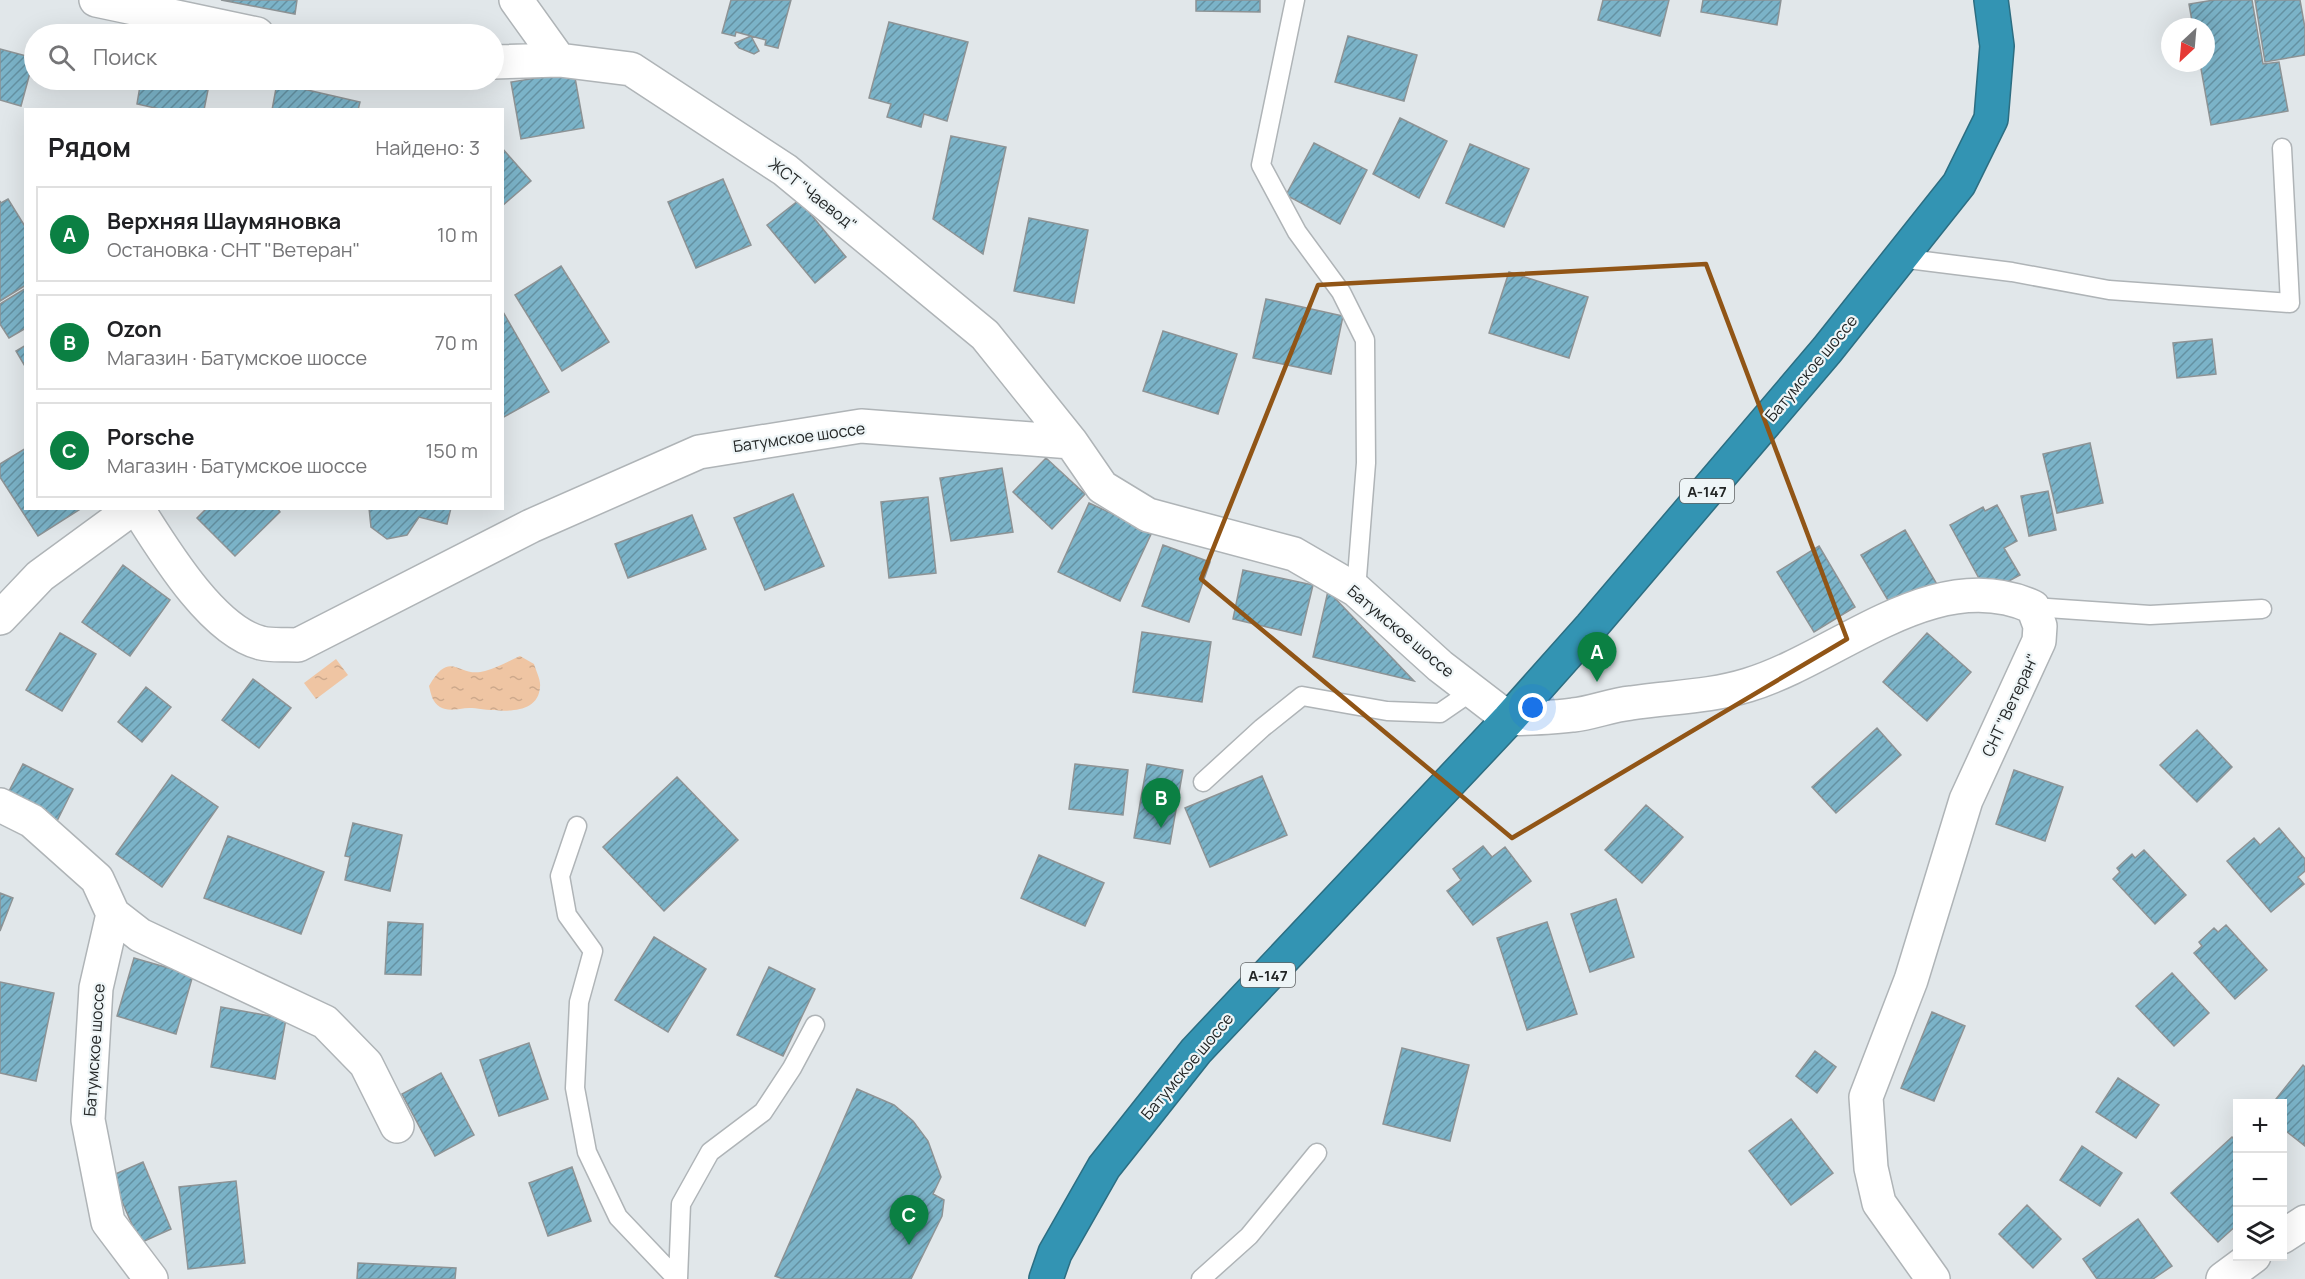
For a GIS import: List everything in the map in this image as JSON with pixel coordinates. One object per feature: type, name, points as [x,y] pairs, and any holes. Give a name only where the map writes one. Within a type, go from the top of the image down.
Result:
[{"type":"highway","name":"Батумское шоссе","points":[[1046,1279],[1055,1253],[1104,1167],[1196,1051],[1509,719],[1820,359],[1959,184],[1991,119],[1996,46],[1991,0]]},
{"type":"street","points":[[96,0],[210,24]]},
{"type":"street","points":[[516,0],[559,60]]},
{"type":"street","name":"ЖСТ \"Чаевод\"","points":[[504,62],[559,60],[631,69],[785,170],[985,335],[1071,442]]},
{"type":"street","name":"Батумское шоссе","points":[[136,510],[183,579],[228,626],[260,643],[298,645],[531,526],[699,452],[861,426],[1071,442],[1102,487],[1148,515],[1294,554],[1356,590],[1440,666],[1509,719]]},
{"type":"street","name":"Батумское шоссе","points":[[0,618],[39,576],[132,510]]},
{"type":"street","points":[[1509,719],[1573,715],[1629,703],[1713,694],[1750,684],[1816,656],[1878,622],[1962,596],[2011,597],[2033,607]]},
{"type":"street","name":"СНТ \"Ветеран\"","points":[[1933,1279],[1879,1203],[1871,1168],[1866,1097],[1911,980],[1966,800],[2039,642],[2040,626],[2033,607]]},
{"type":"street","points":[[0,805],[32,821],[97,879],[113,914],[140,935],[325,1022],[366,1064],[397,1126]]},
{"type":"street","name":"Батумское шоссе","points":[[113,914],[96,988],[88,1120],[108,1222],[151,1279]]},
{"type":"street","points":[[2287,1234],[2305,1222]]},
{"type":"street","points":[[2223,1279],[2248,1261]]},
{"type":"lane","points":[[1295,0],[1261,165],[1297,232],[1341,291],[1365,340],[1366,464],[1356,590]]},
{"type":"lane","points":[[1900,258],[2012,272],[2109,290],[2298,305],[2282,148]]},
{"type":"lane","points":[[2033,607],[2150,615],[2262,609]]},
{"type":"lane","points":[[1203,782],[1262,728],[1302,696],[1387,711],[1440,713],[1472,691]]},
{"type":"lane","points":[[577,826],[560,876],[567,915],[593,951],[579,1002],[575,1088],[587,1152],[618,1217],[677,1279]]},
{"type":"lane","points":[[677,1279],[681,1204],[710,1152],[764,1112],[792,1068],[815,1025]]},
{"type":"lane","points":[[1201,1279],[1249,1236],[1317,1153]]},
{"type":"highlighted area","points":[[1706,264],[1847,639],[1512,838],[1201,579],[1318,285]]},
{"type":"water","points":[[520,656],[534,664],[540,681],[537,697],[523,708],[502,711],[468,708],[448,710],[437,705],[431,695],[429,686],[443,668],[449,666],[468,671],[485,671]]},
{"type":"water","points":[[336,659],[348,675],[316,699],[304,683]]},
{"type":"building","points":[[221,0],[297,0],[295,14]]},
{"type":"building","points":[[731,0],[791,0],[778,48],[765,45],[766,40],[736,32],[735,36],[722,33]]},
{"type":"building","points":[[1196,0],[1260,0],[1260,12],[1196,11]]},
{"type":"building","points":[[1603,0],[1669,0],[1660,36],[1598,20]]},
{"type":"building","points":[[1703,0],[1781,0],[1777,25],[1701,12]]},
{"type":"building","points":[[2214,0],[2252,0],[2263,64],[2279,62],[2288,111],[2211,125],[2202,72],[2215,72],[2215,18],[2191,18],[2189,4]]},
{"type":"building","points":[[2255,0],[2300,0],[2305,28],[2305,55],[2265,62]]},
{"type":"building","points":[[889,22],[968,42],[947,121],[924,114],[921,127],[887,117],[891,104],[869,98]]},
{"type":"building","points":[[751,36],[759,51],[754,54],[739,48],[735,43]]},
{"type":"building","points":[[1348,36],[1417,55],[1404,101],[1335,82]]},
{"type":"building","points":[[0,49],[24,55],[25,90],[21,106],[0,100]]},
{"type":"building","points":[[574,72],[584,128],[521,139],[511,82]]},
{"type":"building","points":[[139,90],[208,90],[204,108],[155,108],[137,104]]},
{"type":"building","points":[[276,90],[308,90],[360,102],[358,108],[272,108]]},
{"type":"building","points":[[1400,118],[1447,141],[1419,198],[1373,174]]},
{"type":"building","points":[[951,136],[1006,147],[983,254],[933,219]]},
{"type":"building","points":[[1314,143],[1367,170],[1340,224],[1286,195]]},
{"type":"building","points":[[1470,144],[1529,169],[1504,227],[1446,203]]},
{"type":"building","points":[[504,150],[531,181],[504,204]]},
{"type":"building","points":[[723,179],[751,245],[696,268],[668,202]]},
{"type":"building","points":[[8,199],[24,225],[24,286],[0,301],[0,201],[1,203]]},
{"type":"building","points":[[799,200],[846,257],[815,283],[767,225]]},
{"type":"building","points":[[1029,218],[1088,230],[1074,303],[1014,291]]},
{"type":"building","points":[[561,266],[609,342],[562,371],[515,295]]},
{"type":"building","points":[[1509,272],[1588,297],[1569,358],[1489,333]]},
{"type":"building","points":[[24,289],[24,329],[9,338],[0,324],[0,304]]},
{"type":"building","points":[[1266,299],[1343,316],[1331,374],[1253,358]]},
{"type":"building","points":[[504,313],[549,392],[504,417]]},
{"type":"building","points":[[1163,331],[1237,354],[1218,414],[1143,391]]},
{"type":"building","points":[[2212,339],[2216,374],[2177,378],[2173,343]]},
{"type":"building","points":[[24,346],[24,365],[16,351]]},
{"type":"building","points":[[2090,443],[2103,503],[2057,513],[2043,454]]},
{"type":"building","points":[[24,449],[24,510],[79,510],[38,536],[0,477],[0,464]]},
{"type":"building","points":[[1046,458],[1085,494],[1052,529],[1013,492]]},
{"type":"building","points":[[1002,468],[1013,532],[951,541],[940,478]]},
{"type":"building","points":[[2048,491],[2056,530],[2029,536],[2021,496]]},
{"type":"building","points":[[793,494],[824,566],[765,590],[734,518]]},
{"type":"building","points":[[928,497],[936,573],[889,578],[881,502]]},
{"type":"building","points":[[1089,503],[1152,532],[1120,601],[1058,572]]},
{"type":"building","points":[[1997,505],[2017,541],[2004,548],[2020,575],[1987,593],[1950,525],[1983,507],[1985,511]]},
{"type":"building","points":[[205,510],[278,510],[280,512],[235,556],[197,518]]},
{"type":"building","points":[[369,510],[450,510],[447,524],[419,517],[407,535],[387,539],[371,527]]},
{"type":"building","points":[[692,515],[706,549],[628,578],[615,544]]},
{"type":"building","points":[[1905,530],[1938,586],[1895,612],[1861,555]]},
{"type":"building","points":[[1163,545],[1210,562],[1189,622],[1142,606]]},
{"type":"building","points":[[1819,546],[1855,607],[1814,632],[1777,572]]},
{"type":"building","points":[[123,565],[170,600],[130,656],[82,622]]},
{"type":"building","points":[[1243,570],[1313,585],[1301,635],[1233,619]]},
{"type":"building","points":[[1328,591],[1414,681],[1313,657]]},
{"type":"building","points":[[1142,632],[1211,642],[1202,702],[1133,692]]},
{"type":"building","points":[[60,633],[96,654],[62,711],[26,690]]},
{"type":"building","points":[[1927,633],[1971,672],[1927,721],[1883,682]]},
{"type":"building","points":[[253,679],[291,708],[259,748],[222,720]]},
{"type":"building","points":[[146,687],[171,707],[142,742],[118,722]]},
{"type":"building","points":[[1877,728],[1901,755],[1836,813],[1812,787]]},
{"type":"building","points":[[2197,730],[2232,767],[2197,802],[2160,765]]},
{"type":"building","points":[[23,764],[73,789],[57,821],[7,795]]},
{"type":"building","points":[[1075,764],[1128,770],[1123,815],[1069,809]]},
{"type":"building","points":[[1147,764],[1183,770],[1170,844],[1134,838]]},
{"type":"building","points":[[2014,770],[2063,787],[2045,841],[1996,824]]},
{"type":"building","points":[[172,775],[218,807],[162,887],[116,854]]},
{"type":"building","points":[[1262,776],[1287,835],[1210,867],[1185,808]]},
{"type":"building","points":[[677,777],[738,840],[664,911],[603,847]]},
{"type":"building","points":[[1646,805],[1683,837],[1642,883],[1605,850]]},
{"type":"building","points":[[353,823],[402,835],[390,891],[345,880],[350,857],[345,856]]},
{"type":"building","points":[[2279,828],[2305,859],[2305,871],[2298,877],[2304,884],[2271,912],[2227,861],[2254,838],[2260,845]]},
{"type":"building","points":[[228,836],[324,872],[301,934],[204,898]]},
{"type":"building","points":[[1483,846],[1492,857],[1505,847],[1531,881],[1473,925],[1447,891],[1461,880],[1453,869]]},
{"type":"building","points":[[2144,850],[2186,895],[2155,924],[2113,879],[2120,872],[2117,868],[2132,854],[2135,858]]},
{"type":"building","points":[[1039,855],[1104,883],[1085,926],[1021,898]]},
{"type":"building","points":[[0,893],[13,898],[0,931]]},
{"type":"building","points":[[1616,899],[1634,957],[1590,972],[1571,914]]},
{"type":"building","points":[[388,922],[423,924],[421,975],[385,974]]},
{"type":"building","points":[[1547,922],[1577,1014],[1527,1030],[1497,938]]},
{"type":"building","points":[[2226,925],[2267,970],[2235,999],[2194,953],[2202,946],[2199,942],[2214,928],[2218,932]]},
{"type":"building","points":[[654,937],[706,969],[668,1032],[615,1000]]},
{"type":"building","points":[[134,958],[193,975],[176,1034],[117,1016]]},
{"type":"building","points":[[769,967],[815,989],[783,1056],[737,1035]]},
{"type":"building","points":[[2172,973],[2209,1013],[2174,1046],[2136,1006]]},
{"type":"building","points":[[0,982],[54,993],[36,1081],[0,1073]]},
{"type":"building","points":[[221,1007],[286,1019],[275,1079],[211,1067]]},
{"type":"building","points":[[1932,1012],[1965,1026],[1934,1101],[1901,1088]]},
{"type":"building","points":[[529,1043],[548,1099],[499,1116],[480,1060]]},
{"type":"building","points":[[1402,1048],[1469,1065],[1450,1141],[1383,1124]]},
{"type":"building","points":[[1815,1051],[1836,1067],[1817,1093],[1796,1076]]},
{"type":"building","points":[[2303,1065],[2305,1067],[2305,1146],[2287,1132],[2287,1099],[2276,1099]]},
{"type":"building","points":[[441,1073],[474,1135],[435,1156],[402,1094]]},
{"type":"building","points":[[2118,1078],[2159,1105],[2136,1138],[2096,1112]]},
{"type":"building","points":[[857,1089],[894,1105],[913,1121],[928,1141],[941,1177],[933,1194],[944,1200],[942,1216],[911,1279],[783,1279],[775,1276]]},
{"type":"building","points":[[1791,1119],[1833,1173],[1791,1205],[1749,1151]]},
{"type":"building","points":[[2233,1138],[2233,1228],[2218,1242],[2171,1193]]},
{"type":"building","points":[[2082,1146],[2122,1173],[2100,1206],[2060,1180]]},
{"type":"building","points":[[143,1162],[171,1229],[140,1243],[111,1176]]},
{"type":"building","points":[[572,1167],[591,1221],[548,1236],[529,1183]]},
{"type":"building","points":[[236,1181],[245,1263],[188,1269],[179,1187]]},
{"type":"building","points":[[2027,1205],[2061,1239],[2033,1268],[1999,1234]]},
{"type":"building","points":[[2138,1219],[2172,1266],[2153,1279],[2097,1279],[2083,1259]]},
{"type":"building","points":[[358,1263],[456,1268],[455,1279],[357,1279]]},
{"type":"place","name":"Верхняя Шаумяновка","points":[[1597,682]]},
{"type":"place","name":"Ozon","points":[[1161,828]]},
{"type":"place","name":"Porsche","points":[[909,1245]]}]
